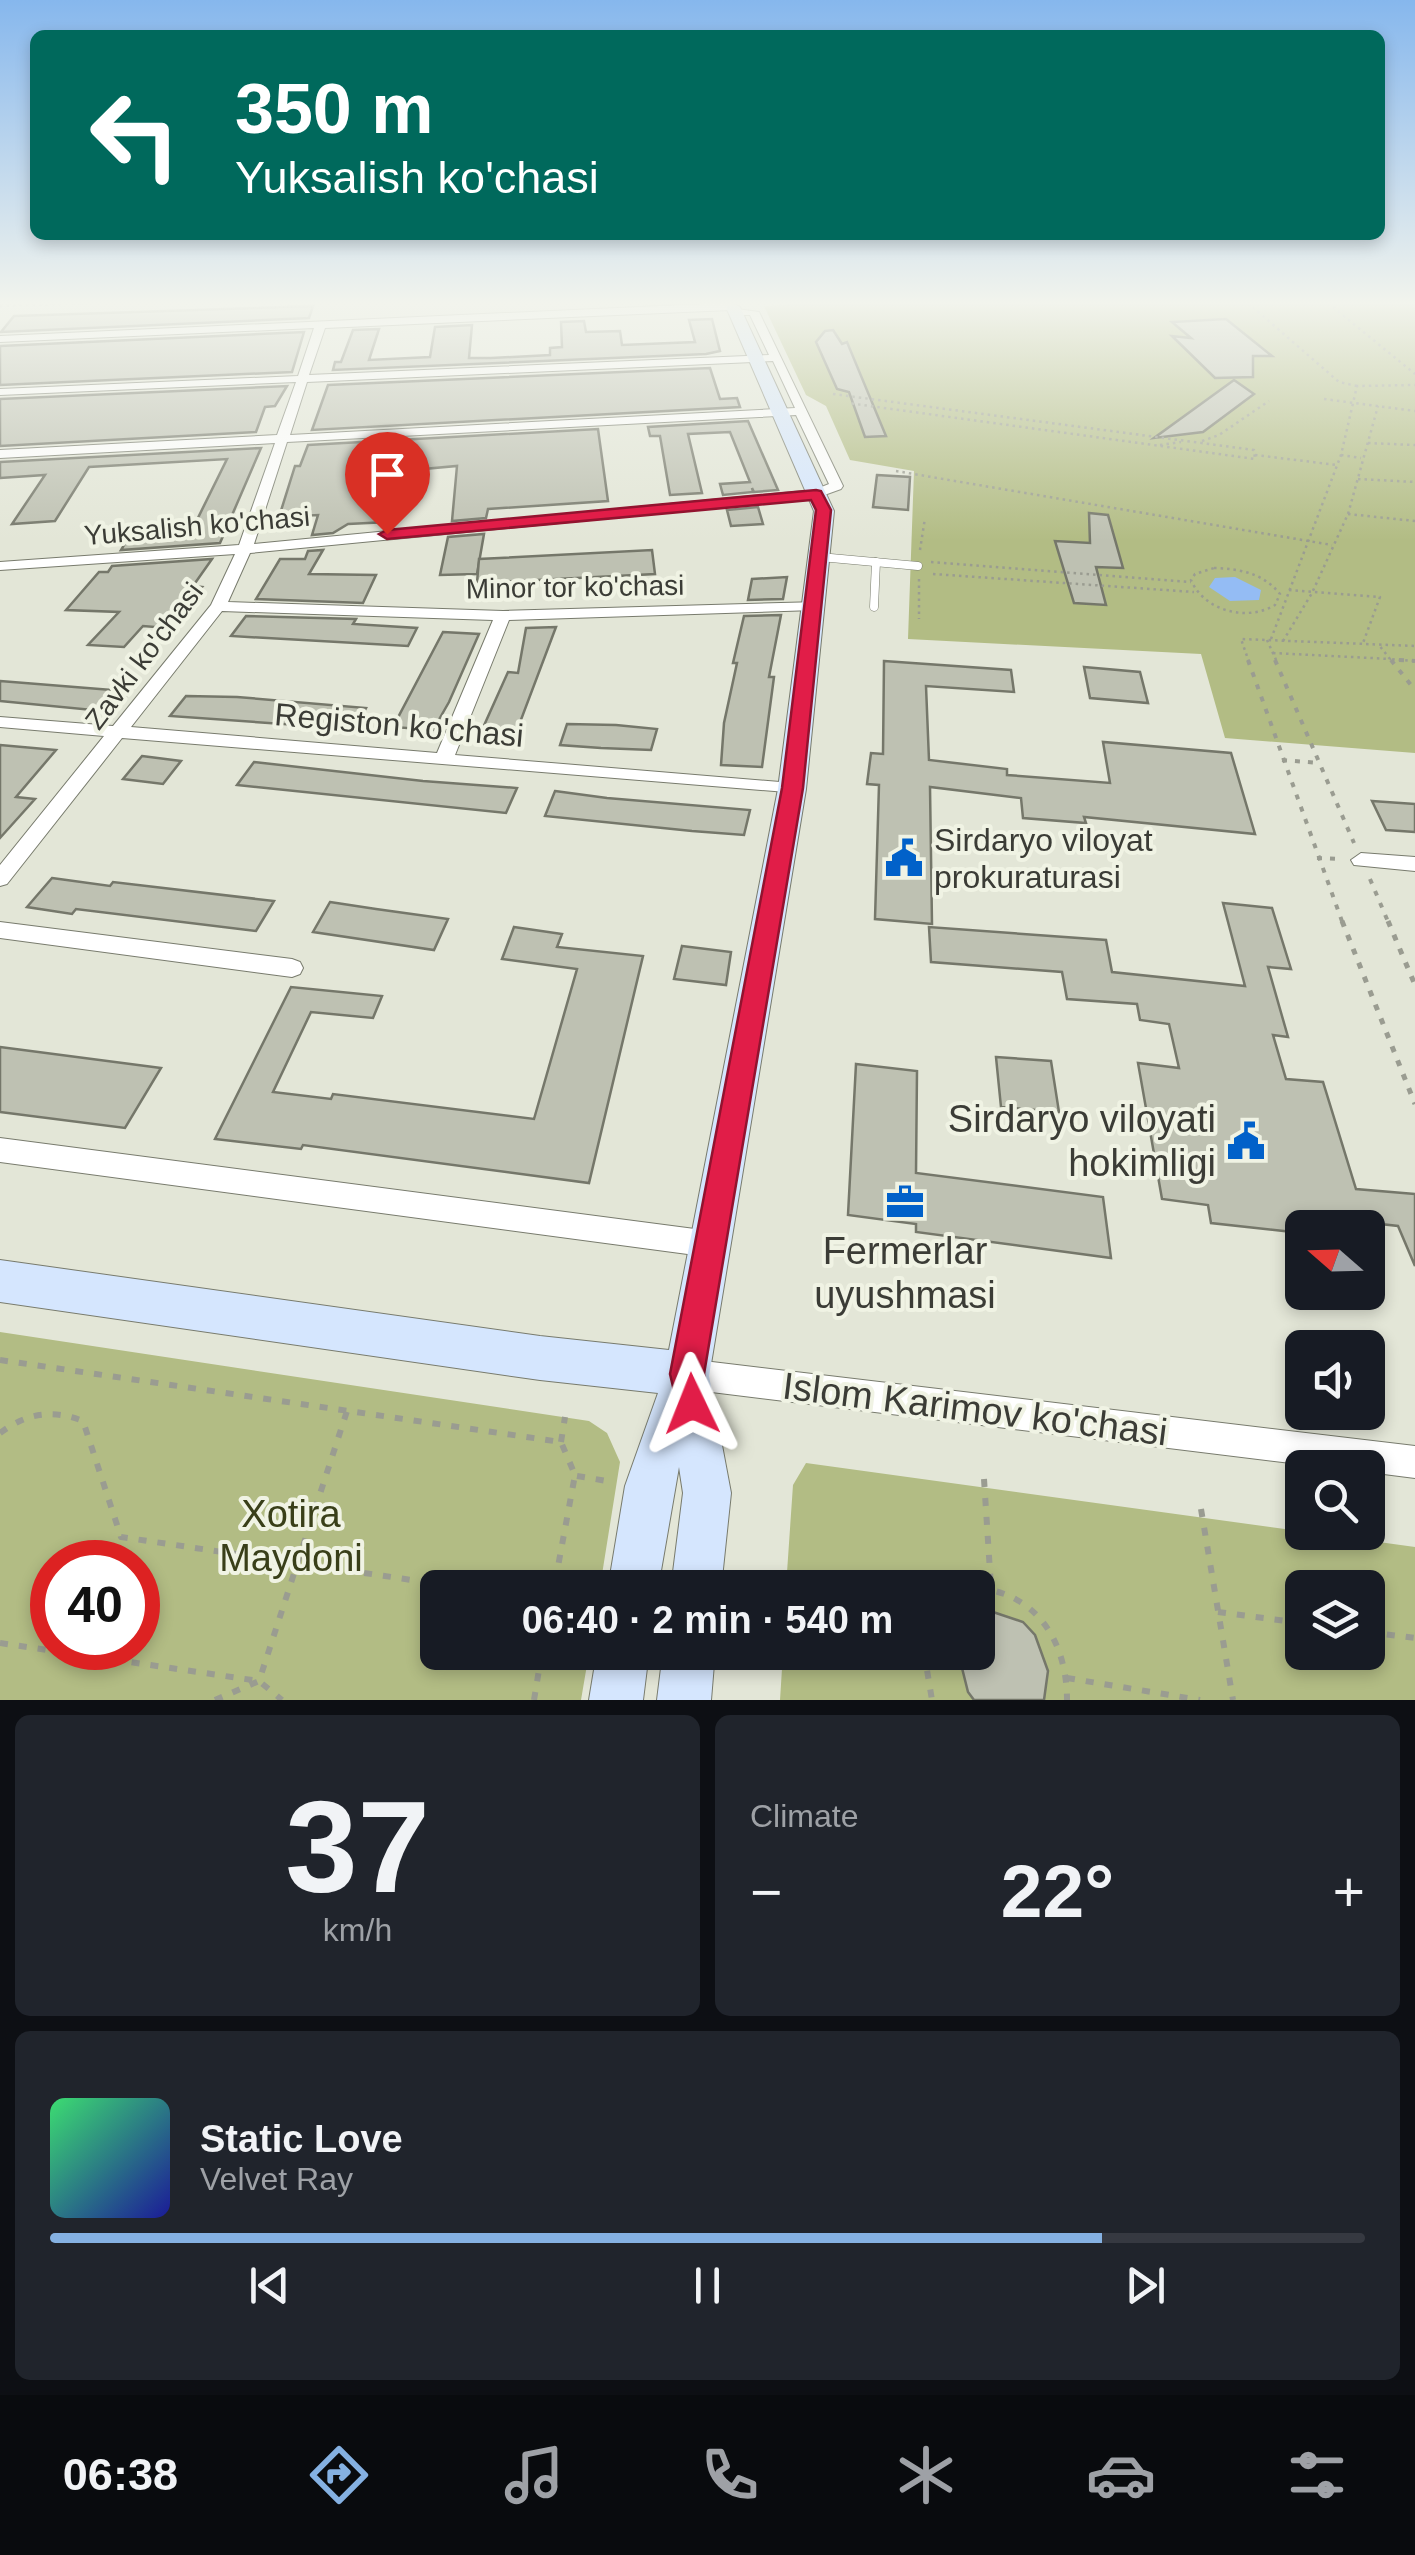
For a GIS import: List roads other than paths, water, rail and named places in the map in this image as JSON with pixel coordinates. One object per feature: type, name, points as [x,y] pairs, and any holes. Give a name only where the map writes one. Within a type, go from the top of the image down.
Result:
[{"type":"street","points":[[0,392],[209,382]]},
{"type":"street","name":"Zavki ko'chasi","points":[[0,878],[218,606],[245,549],[300,382]]},
{"type":"street","points":[[636,1570],[649,1486],[687,1374],[792,788],[814,605],[824,510],[777,382]]},
{"type":"street","points":[[0,454],[791,411]]},
{"type":"street","name":"Yuksalish ko'chasi","points":[[0,566],[245,549],[816,494]]},
{"type":"street","name":"Minor tor ko'chasi","points":[[218,606],[503,616],[814,605]]},
{"type":"street","points":[[444,758],[503,616]]},
{"type":"street","name":"Registon ko'chasi","points":[[0,722],[792,788]]},
{"type":"street","points":[[1361,860],[1415,864]]},
{"type":"street","points":[[0,930],[292,968]]},
{"type":"street","points":[[0,1150],[710,1244]]},
{"type":"street","name":"Islom Karimov ko'chasi","points":[[0,1282],[559,1361],[1415,1462]]},
{"type":"street","points":[[687,1374],[706,1493],[698,1570]]},
{"type":"street","points":[[616,1700],[621,1670]]},
{"type":"street","points":[[684,1700],[687,1670]]},
{"type":"lane","points":[[818,557],[918,567]]},
{"type":"lane","points":[[874,607],[876,562]]},
{"type":"water","points":[[1235,577],[1261,590],[1259,600],[1230,601],[1209,587],[1215,578]]},
{"type":"place","name":"Sirdaryo viloyat prokuraturasi","points":[[904,858]]},
{"type":"place","name":"Sirdaryo viloyati hokimligi","points":[[1246,1141]]},
{"type":"place","name":"Fermerlar uyushmasi","points":[[905,1202]]},
{"type":"park label","name":"Xotira Maydoni","points":[[291,1536]]}]
